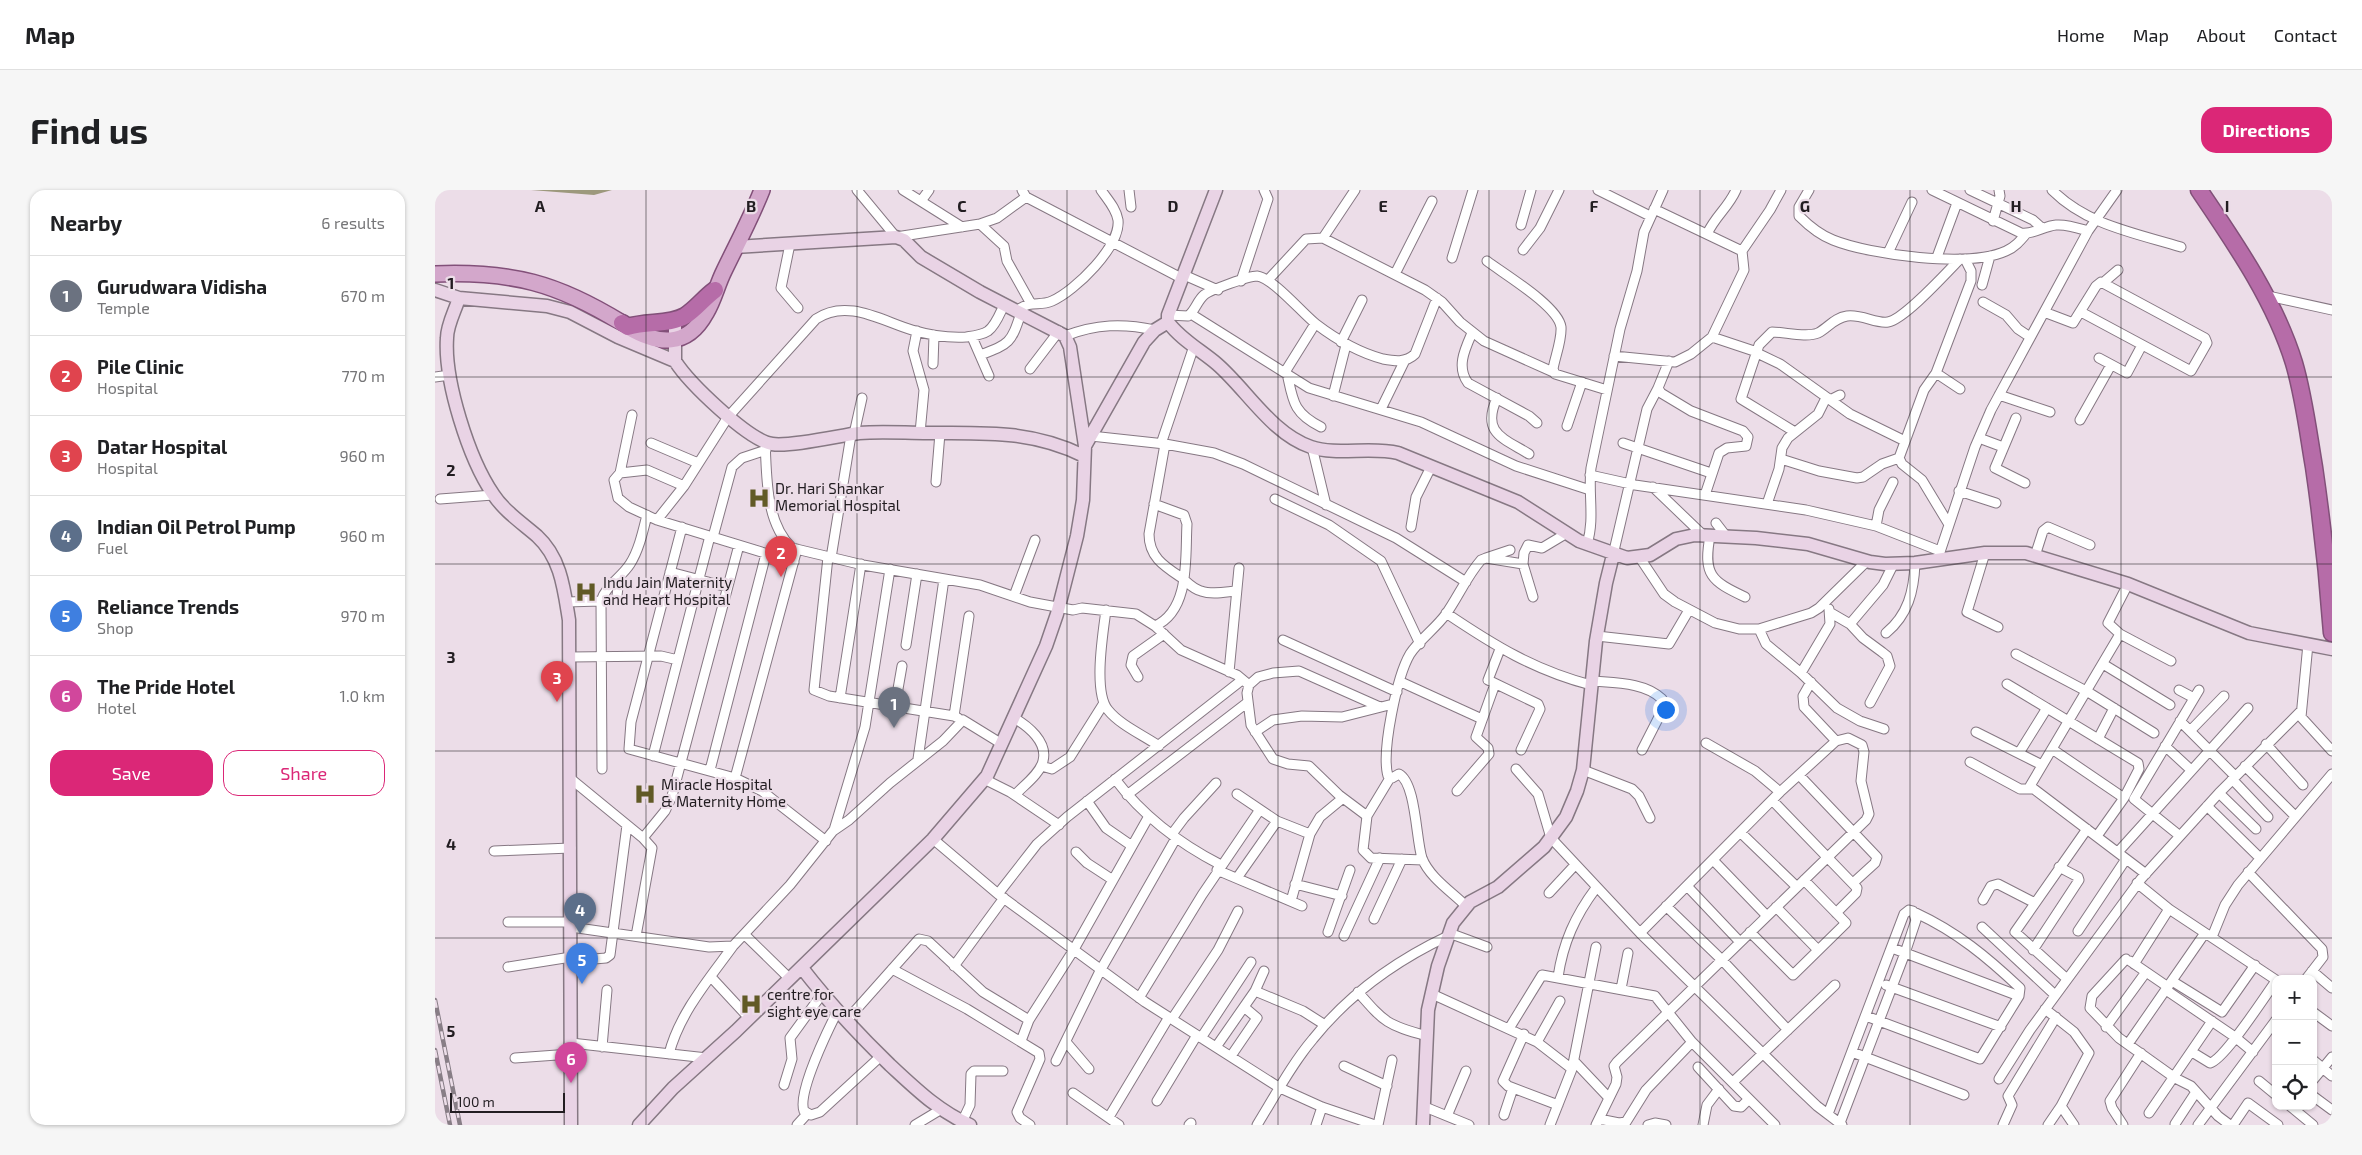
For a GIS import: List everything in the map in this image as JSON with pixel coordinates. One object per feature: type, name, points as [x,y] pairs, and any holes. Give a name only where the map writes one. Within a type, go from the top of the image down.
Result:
[{"type":"highway","points":[[2199,190],[2230,235],[2264,295],[2294,362],[2309,428],[2327,562],[2332,633]]},
{"type":"highway","points":[[625,325],[675,320],[687,315],[715,290]]},
{"type":"main road","points":[[435,274],[487,273],[525,279],[568,293],[625,325],[654,346],[685,336],[702,320],[762,190]]},
{"type":"street","points":[[639,1125],[673,1088],[802,968],[933,839],[984,779],[1015,718],[1046,646],[1059,607],[1077,536],[1084,494],[1087,446],[1071,355],[1062,334],[1004,305],[921,257],[903,240],[896,237],[857,190]]},
{"type":"street","points":[[903,190],[962,227]]},
{"type":"street","points":[[921,201],[929,190]]},
{"type":"street","points":[[980,355],[1007,344],[1013,336],[1019,312],[1030,302],[1051,302],[1068,292],[1082,279],[1113,242],[1118,219],[1115,210],[1101,190]]},
{"type":"street","points":[[1129,190],[1131,207]]},
{"type":"street","points":[[1168,319],[1216,190]]},
{"type":"street","points":[[1323,238],[1355,190]]},
{"type":"street","points":[[1452,258],[1473,190]]},
{"type":"street","points":[[1521,225],[1531,190]]},
{"type":"street","points":[[1523,250],[1540,228],[1559,190]]},
{"type":"street","points":[[1598,190],[1707,234],[1742,251]]},
{"type":"street","points":[[1587,544],[1592,523],[1590,475],[1614,356],[1652,212],[1663,190]]},
{"type":"street","points":[[1707,234],[1714,219],[1728,205],[1736,190]]},
{"type":"street","points":[[1614,356],[1669,361],[1683,360],[1712,337],[1743,270],[1742,251],[1766,217],[1781,190]]},
{"type":"street","points":[[1809,190],[1797,212],[1807,224],[1822,235],[1851,247],[1888,253],[1963,259],[1990,256],[2015,246],[2026,234],[2042,228],[2057,225],[2073,226],[2088,231]]},
{"type":"street","points":[[1932,190],[1993,221],[2026,234]]},
{"type":"street","points":[[1970,190],[1998,205],[2033,220],[2042,228]]},
{"type":"street","points":[[1993,221],[1998,205],[1999,190]]},
{"type":"street","points":[[2053,190],[2060,198],[2095,221],[2181,247]]},
{"type":"street","points":[[2060,198],[2067,190]]},
{"type":"street","points":[[1939,554],[1959,491],[1979,438],[1999,395],[2088,231],[2117,190]]},
{"type":"street","points":[[1241,281],[1268,199],[1267,191]]},
{"type":"street","points":[[735,247],[896,237],[980,224],[997,218],[1024,193],[1113,242],[1183,277],[1218,290]]},
{"type":"street","points":[[1395,274],[1433,201]]},
{"type":"street","points":[[1888,253],[1912,202]]},
{"type":"street","points":[[1937,257],[1957,204]]},
{"type":"street","points":[[980,224],[1004,246],[1011,269],[1030,302]]},
{"type":"street","points":[[1269,280],[1306,239],[1323,238],[1395,274],[1437,298],[1472,333],[1506,352],[1553,372],[1607,390]]},
{"type":"street","points":[[790,244],[781,288],[798,308]]},
{"type":"street","points":[[1982,285],[1990,256]]},
{"type":"street","points":[[1795,432],[1741,399],[1757,352],[1764,338],[1772,332],[1819,333],[1839,318],[1849,316],[1861,316],[1882,321],[1893,320],[1963,259]]},
{"type":"street","points":[[1948,523],[1922,480],[1902,464],[1899,458],[1924,390],[1936,373],[1971,280],[1971,270],[1963,259]]},
{"type":"street","points":[[1487,261],[1547,306],[1558,319],[1561,330],[1553,372]]},
{"type":"street","points":[[2044,312],[2071,323],[2075,322],[2096,286],[2104,282],[2117,270]]},
{"type":"street","points":[[1087,446],[1144,342],[1168,319],[1191,314],[1204,295],[1258,276],[1269,280],[1315,324],[1344,343],[1363,353],[1390,360],[1410,359],[1415,354],[1437,298]]},
{"type":"street","points":[[2081,312],[2191,371],[2207,342],[2205,338],[2104,282]]},
{"type":"street","points":[[435,290],[459,298],[494,303],[539,305],[562,310],[654,346],[675,361],[692,383],[729,417],[766,446]]},
{"type":"street","points":[[2264,295],[2332,310]]},
{"type":"street","points":[[459,298],[447,336],[450,375],[461,425],[474,460],[493,495],[551,552],[558,565],[566,602],[570,657],[571,1125]]},
{"type":"street","points":[[1333,396],[1344,343],[1362,300]]},
{"type":"street","points":[[1983,302],[2006,316],[2018,329],[2031,337]]},
{"type":"street","points":[[657,520],[684,486],[729,417],[816,318],[825,313],[854,311],[871,314],[917,331],[957,338],[987,332],[994,326],[1004,305]]},
{"type":"street","points":[[1191,314],[1309,388],[1421,422],[1516,466],[1590,490]]},
{"type":"street","points":[[1168,319],[1194,346],[1219,365],[1276,424],[1293,438],[1311,447],[1383,450],[1431,467],[1518,502],[1567,533],[1613,555],[1640,558],[1651,555],[1676,539],[1707,536],[1726,536],[1808,544],[1867,561],[1894,563],[1915,563],[1939,554],[2015,552],[2035,556],[2128,584],[2249,632],[2332,649]]},
{"type":"street","points":[[675,320],[675,361]]},
{"type":"street","points":[[654,346],[655,322]]},
{"type":"street","points":[[1030,369],[1062,334],[1101,325],[1120,324],[1155,330]]},
{"type":"street","points":[[1315,324],[1286,373],[1296,409],[1308,421],[1321,427]]},
{"type":"street","points":[[917,331],[913,351],[924,390],[920,433]]},
{"type":"street","points":[[1472,333],[1461,364],[1462,375],[1468,383],[1529,416],[1537,423]]},
{"type":"street","points":[[933,364],[934,335]]},
{"type":"street","points":[[971,336],[989,376]]},
{"type":"street","points":[[1712,337],[1757,352],[1780,364],[1860,420],[1905,441]]},
{"type":"street","points":[[2099,358],[2128,372],[2142,345]]},
{"type":"street","points":[[1194,346],[1163,444],[1149,545],[1162,564],[1202,592],[1237,591]]},
{"type":"street","points":[[1381,409],[1405,360]]},
{"type":"street","points":[[1423,1125],[1428,1010],[1453,923],[1466,906],[1498,887],[1545,848],[1572,805],[1583,770],[1591,683],[1606,583],[1650,401],[1658,388],[1669,361]]},
{"type":"street","points":[[2080,420],[2111,364]]},
{"type":"street","points":[[1936,373],[1960,389]]},
{"type":"street","points":[[435,377],[450,375]]},
{"type":"street","points":[[1567,426],[1581,382]]},
{"type":"street","points":[[1658,388],[1661,393],[1684,408],[1746,433],[1749,441],[1746,446],[1723,450],[1716,460],[1705,495]]},
{"type":"street","points":[[1767,504],[1781,459],[1782,448],[1795,432],[1811,422],[1828,399],[1840,395]]},
{"type":"street","points":[[1999,395],[2050,412]]},
{"type":"street","points":[[862,398],[853,434],[830,557],[813,686],[818,692],[840,698],[959,718],[1002,744]]},
{"type":"street","points":[[1497,398],[1490,417],[1493,428],[1499,436],[1529,454]]},
{"type":"street","points":[[631,415],[620,474],[614,480],[618,498],[623,503],[657,520],[794,562]]},
{"type":"street","points":[[2016,418],[1995,468],[2025,483]]},
{"type":"street","points":[[936,482],[940,433]]},
{"type":"street","points":[[653,756],[698,579],[732,468],[742,458],[766,446],[853,434],[940,433],[1024,436],[1087,446],[1163,444],[1214,452],[1243,464],[1326,506],[1396,538],[1467,582]]},
{"type":"street","points":[[1979,438],[2003,447]]},
{"type":"street","points":[[651,443],[699,463]]},
{"type":"street","points":[[1623,443],[1711,473]]},
{"type":"street","points":[[766,446],[767,488],[778,527],[784,540],[792,548],[861,564],[980,585],[1030,602],[1073,610],[1082,608],[1136,614],[1155,626],[1181,650],[1246,682]]},
{"type":"street","points":[[1311,447],[1326,506]]},
{"type":"street","points":[[1781,459],[1819,471],[1857,478],[1863,477],[1882,464],[1899,458]]},
{"type":"street","points":[[1411,528],[1416,497],[1431,467]]},
{"type":"street","points":[[620,474],[647,470],[684,486]]},
{"type":"street","points":[[1590,475],[1630,484],[1767,504],[1876,526],[1939,554]]},
{"type":"street","points":[[1876,526],[1882,503],[1893,482]]},
{"type":"street","points":[[1653,487],[1707,536],[1707,556],[1710,573],[1717,584],[1745,598]]},
{"type":"street","points":[[1959,491],[1996,503]]},
{"type":"street","points":[[440,499],[493,495]]},
{"type":"street","points":[[1275,499],[1329,525],[1381,561],[1420,644]]},
{"type":"street","points":[[1155,504],[1187,519],[1184,580],[1177,602],[1169,616],[1155,626]]},
{"type":"street","points":[[602,768],[601,601],[608,586],[619,577],[636,552],[647,515]]},
{"type":"street","points":[[1716,523],[1726,536]]},
{"type":"street","points":[[682,527],[631,722],[629,749],[632,752],[710,770],[735,778],[762,791],[826,841]]},
{"type":"street","points":[[2035,556],[2043,531],[2048,527],[2090,546]]},
{"type":"street","points":[[1533,597],[1523,564],[1524,553],[1528,545],[1542,548],[1567,533]]},
{"type":"street","points":[[1015,596],[1035,540]]},
{"type":"street","points":[[643,838],[665,811],[672,796],[739,545]]},
{"type":"street","points":[[735,778],[797,549]]},
{"type":"street","points":[[1390,778],[1386,767],[1393,704],[1411,653],[1446,613],[1478,564],[1486,558],[1509,550]]},
{"type":"street","points":[[1985,553],[1967,612],[1999,627]]},
{"type":"street","points":[[710,770],[766,554]]},
{"type":"street","points":[[1486,558],[1523,564]]},
{"type":"street","points":[[1640,558],[1664,594],[1715,624],[1739,629],[1759,629],[1811,613],[1826,602],[1867,561]]},
{"type":"street","points":[[1850,624],[1879,590],[1894,563]]},
{"type":"street","points":[[1886,633],[1897,624],[1908,606],[1915,563]]},
{"type":"street","points":[[840,698],[861,564]]},
{"type":"street","points":[[1229,672],[1239,568]]},
{"type":"street","points":[[669,1054],[674,1035],[733,946],[745,935],[834,830],[860,748],[890,569]]},
{"type":"street","points":[[670,572],[727,588]]},
{"type":"street","points":[[906,645],[917,574]]},
{"type":"street","points":[[617,596],[619,577]]},
{"type":"street","points":[[918,760],[944,579]]},
{"type":"street","points":[[2128,584],[2108,623],[2121,634],[2171,661]]},
{"type":"street","points":[[566,602],[601,601]]},
{"type":"street","points":[[1801,673],[1830,624],[1831,613],[1826,602]]},
{"type":"street","points":[[1041,766],[1053,769],[1065,762],[1104,703],[1101,649],[1106,610]]},
{"type":"street","points":[[1597,636],[1669,644],[1689,610]]},
{"type":"street","points":[[1446,613],[1500,650],[1552,673],[1591,683],[1639,687],[1662,699],[1663,709],[1642,750]]},
{"type":"street","points":[[1831,613],[1850,624],[1863,638],[1887,656],[1890,661],[1890,666],[1870,703]]},
{"type":"street","points":[[834,830],[849,820],[943,740],[959,718],[969,616]]},
{"type":"street","points":[[1759,629],[1766,644],[1844,713],[1884,730]]},
{"type":"street","points":[[1138,677],[1131,665],[1133,656],[1164,634]]},
{"type":"street","points":[[2032,789],[2031,782],[2088,692],[2121,634]]},
{"type":"street","points":[[1283,640],[1397,692]]},
{"type":"street","points":[[2307,644],[2301,716],[2332,751]]},
{"type":"street","points":[[1500,650],[1488,680],[1539,706],[1539,713],[1521,750]]},
{"type":"street","points":[[2017,654],[2088,692],[2154,733]]},
{"type":"street","points":[[570,657],[648,656],[678,660]]},
{"type":"street","points":[[2103,664],[2170,705]]},
{"type":"street","points":[[895,706],[902,666]]},
{"type":"street","points":[[954,966],[1027,854],[1115,779],[1246,682],[1273,672],[1299,671],[1380,707]]},
{"type":"street","points":[[1246,682],[1249,719],[1255,732],[1273,759],[1288,764],[1309,766],[1343,798],[1367,816]]},
{"type":"street","points":[[1401,682],[1482,719]]},
{"type":"street","points":[[1811,682],[1803,696],[1804,706],[1836,741]]},
{"type":"street","points":[[1457,791],[1489,754],[1488,748],[1476,737],[1495,684]]},
{"type":"street","points":[[2007,684],[2139,766],[2124,798],[2097,836]]},
{"type":"street","points":[[2179,690],[2197,694],[2165,746],[2144,787],[2134,797],[2134,801],[2180,836]]},
{"type":"street","points":[[2189,731],[2224,696]]},
{"type":"street","points":[[1127,795],[1248,702]]},
{"type":"street","points":[[1104,703],[1116,717],[1159,746]]},
{"type":"street","points":[[1255,732],[1273,720],[1302,716],[1342,717],[1393,704]]},
{"type":"street","points":[[2019,753],[2047,708]]},
{"type":"street","points":[[2098,739],[2114,708]]},
{"type":"street","points":[[2118,852],[2248,708]]},
{"type":"street","points":[[1999,1079],[2045,1009],[2137,883],[2233,778],[2301,711]]},
{"type":"street","points":[[1015,718],[1035,733],[1043,754],[1041,766],[1015,795]]},
{"type":"street","points":[[2180,721],[2209,750],[2268,817]]},
{"type":"street","points":[[1976,732],[2042,765]]},
{"type":"street","points":[[1640,933],[1780,792],[1836,741],[1848,738],[1862,745],[1864,752],[1861,781],[1869,814],[1801,884],[1613,1066],[1617,1077],[1597,1122],[1614,1124],[1626,1122],[1647,1090],[1691,1042]]},
{"type":"street","points":[[1706,743],[1755,771],[1780,792]]},
{"type":"street","points":[[2266,744],[2303,785]]},
{"type":"street","points":[[2165,746],[2191,770]]},
{"type":"street","points":[[2052,749],[2124,798]]},
{"type":"street","points":[[1970,762],[2020,789],[2032,789],[2087,828],[2146,874]]},
{"type":"street","points":[[2245,766],[2295,816]]},
{"type":"street","points":[[1516,769],[1538,794],[1551,838],[1596,888],[1694,987],[1828,1114],[1841,1124],[1905,953],[1916,920],[1915,913]]},
{"type":"street","points":[[1583,770],[1632,789],[1639,796],[1650,818]]},
{"type":"street","points":[[1423,860],[1371,858],[1363,850],[1367,816],[1390,778],[1399,774],[1403,777],[1413,802],[1423,860],[1434,876],[1466,906]]},
{"type":"street","points":[[2128,1044],[2209,934],[2231,894],[2332,774]]},
{"type":"street","points":[[1799,775],[1874,852],[1877,860],[1853,883]]},
{"type":"street","points":[[571,779],[643,838],[652,848],[636,936]]},
{"type":"street","points":[[984,779],[1015,795],[1059,825]]},
{"type":"street","points":[[1115,779],[1127,795],[1149,816],[1192,850],[1237,878],[1302,906]]},
{"type":"street","points":[[1056,1061],[1100,971],[1184,818],[1216,783]]},
{"type":"street","points":[[2219,793],[2256,829]]},
{"type":"street","points":[[1237,794],[1259,811],[1310,834]]},
{"type":"street","points":[[1291,901],[1310,834],[1320,816],[1343,798]]},
{"type":"street","points":[[1772,800],[1857,888],[1856,893],[1836,912]]},
{"type":"street","points":[[1087,801],[1105,828],[1132,846]]},
{"type":"street","points":[[2207,806],[2260,858]]},
{"type":"street","points":[[1139,998],[1219,868],[1259,811]]},
{"type":"street","points":[[1021,1041],[1029,1020],[1073,951],[1149,816]]},
{"type":"street","points":[[1237,878],[1277,820]]},
{"type":"street","points":[[508,967],[571,959],[606,958],[611,952],[612,932],[627,825]]},
{"type":"street","points":[[2067,979],[2015,932],[2087,828]]},
{"type":"street","points":[[1741,832],[1836,912],[1846,923],[1793,975],[1750,932]]},
{"type":"street","points":[[933,839],[1001,896],[1100,971],[1280,1088],[1322,1107],[1375,1125],[1387,1086],[1392,1060]]},
{"type":"street","points":[[494,851],[571,848]]},
{"type":"street","points":[[1076,852],[1093,867],[1113,880]]},
{"type":"street","points":[[1344,936],[1380,858]]},
{"type":"street","points":[[1374,919],[1402,859]]},
{"type":"street","points":[[2078,931],[2127,859]]},
{"type":"street","points":[[1713,860],[1767,916]]},
{"type":"street","points":[[1549,893],[1575,865]]},
{"type":"street","points":[[2033,950],[2079,880],[2078,876],[2059,867]]},
{"type":"street","points":[[1328,932],[1351,870]]},
{"type":"street","points":[[2248,872],[2322,949],[2323,957],[2309,975]]},
{"type":"street","points":[[2137,883],[2169,909],[2272,977]]},
{"type":"street","points":[[1295,884],[1342,896]]},
{"type":"street","points":[[1983,900],[1991,886],[1997,884],[2035,902]]},
{"type":"street","points":[[1687,886],[1740,942]]},
{"type":"street","points":[[1559,977],[1567,939],[1584,904],[1596,888]]},
{"type":"street","points":[[1666,906],[1722,960],[1788,1030]]},
{"type":"street","points":[[1776,907],[1818,950]]},
{"type":"street","points":[[2169,909],[2089,1000],[2090,1008],[2106,1027],[2175,1078],[2186,1082],[2210,1108],[2231,1125],[2248,1103],[2279,1125]]},
{"type":"street","points":[[1828,1114],[1904,914],[1909,910],[1945,928],[1980,951],[2020,988],[2019,996],[2001,1028],[1980,1059],[1866,1016]]},
{"type":"street","points":[[1109,1117],[1171,1018],[1218,950],[1238,911]]},
{"type":"street","points":[[508,922],[571,924],[709,947],[733,946]]},
{"type":"street","points":[[1982,927],[2055,995]]},
{"type":"street","points":[[745,935],[790,979]]},
{"type":"street","points":[[1257,1125],[1295,1063],[1325,1025],[1359,992],[1397,963],[1449,935],[1487,948]]},
{"type":"street","points":[[807,1114],[802,1106],[809,1078],[841,1016],[892,969],[919,939],[928,941],[983,992],[1029,1020]]},
{"type":"street","points":[[1550,1125],[1573,1065],[1596,947]]},
{"type":"street","points":[[1892,948],[2019,996]]},
{"type":"street","points":[[1621,989],[1628,953]]},
{"type":"street","points":[[2127,959],[2169,986],[2222,1012],[2255,965]]},
{"type":"street","points":[[1157,1101],[1199,1036],[1251,962]]},
{"type":"street","points":[[802,968],[841,1016],[940,1110],[966,1123],[971,1074],[974,1072],[1003,1071]]},
{"type":"street","points":[[892,969],[1021,1041],[1041,1056],[1017,1112],[1020,1118],[1030,1125]]},
{"type":"street","points":[[1216,1047],[1255,991],[1264,971]]},
{"type":"street","points":[[2106,1027],[2147,972]]},
{"type":"street","points":[[1510,1027],[1542,975],[1651,994],[1691,1042],[1775,1125]]},
{"type":"street","points":[[711,977],[749,1018]]},
{"type":"street","points":[[2317,980],[2332,988]]},
{"type":"street","points":[[1879,982],[2001,1028]]},
{"type":"street","points":[[1733,1082],[1835,985]]},
{"type":"street","points":[[2169,986],[2253,1052]]},
{"type":"street","points":[[2191,1052],[2212,1063],[2235,1037],[2272,986]]},
{"type":"street","points":[[602,1047],[607,990]]},
{"type":"street","points":[[1255,991],[1303,1010],[1325,1025]]},
{"type":"street","points":[[1359,992],[1382,1019],[1390,1024],[1427,1036]]},
{"type":"street","points":[[784,1085],[792,1059],[790,1038],[822,994]]},
{"type":"street","points":[[1432,994],[1524,1034],[1573,1065],[1609,1098]]},
{"type":"street","points":[[1537,1042],[1560,1001]]},
{"type":"street","points":[[1231,1056],[1256,1021],[1256,1017],[1243,1007]]},
{"type":"street","points":[[2045,1009],[2074,1032],[2089,1053],[2061,1106],[2048,1125]]},
{"type":"street","points":[[2317,1015],[2332,1026]]},
{"type":"street","points":[[2003,1125],[2012,1107],[2007,1096],[2056,1016]]},
{"type":"street","points":[[2149,1113],[2175,1078],[2212,1021]]},
{"type":"street","points":[[2198,1125],[2272,1026]]},
{"type":"street","points":[[1524,1034],[1503,1082],[1513,1088],[1558,1105]]},
{"type":"street","points":[[1066,1042],[1089,1068]]},
{"type":"street","points":[[515,1058],[571,1048],[602,1047],[707,1058]]},
{"type":"street","points":[[1852,1052],[1964,1095]]},
{"type":"street","points":[[2123,1125],[2112,1108],[2110,1101],[2141,1053]]},
{"type":"street","points":[[807,1114],[815,1115],[820,1112],[881,1056]]},
{"type":"street","points":[[2317,1075],[2332,1057]]},
{"type":"street","points":[[2317,1063],[2332,1076]]},
{"type":"street","points":[[1344,1066],[1387,1086]]},
{"type":"street","points":[[1698,1067],[1737,1108],[1749,1099]]},
{"type":"street","points":[[1447,1116],[1466,1071]]},
{"type":"street","points":[[2259,1081],[2272,1092]]},
{"type":"street","points":[[1504,1115],[1513,1088]]},
{"type":"street","points":[[1703,1125],[1707,1105],[1719,1089]]},
{"type":"street","points":[[2175,1124],[2196,1092]]},
{"type":"street","points":[[1073,1094],[1119,1125]]},
{"type":"street","points":[[2317,1099],[2332,1110]]},
{"type":"street","points":[[2061,1106],[2075,1125]]},
{"type":"street","points":[[1316,1125],[1322,1107]]},
{"type":"street","points":[[1425,1108],[1469,1125]]},
{"type":"street","points":[[915,1125],[940,1110]]},
{"type":"street","points":[[2296,1110],[2313,1125]]},
{"type":"street","points":[[797,1125],[807,1114]]},
{"type":"street","points":[[1648,1125],[1651,1123],[1666,1125]]},
{"type":"shaded area","points":[[531,190],[612,190],[594,195]]},
{"type":"railway","points":[[435,1000],[460,1125]]},
{"type":"railway","points":[[435,1050],[450,1125]]},
{"type":"place","name":"Dr. Hari Shankar Memorial Hospital","points":[[759,498]]},
{"type":"place","name":"Pile Clinic","points":[[781,577]]},
{"type":"place","name":"Indu Jain Maternity and Heart Hospital","points":[[586,592]]},
{"type":"place","name":"Datar Hospital","points":[[557,702]]},
{"type":"place","name":"Gurudwara Vidisha","points":[[894,728]]},
{"type":"place","name":"Miracle Hospital & Maternity Home","points":[[645,794]]},
{"type":"place","name":"Indian Oil Petrol Pump","points":[[580,934]]},
{"type":"place","name":"Reliance Trends","points":[[582,984]]},
{"type":"place","name":"centre for sight eye care","points":[[751,1004]]},
{"type":"place","name":"The Pride Hotel","points":[[571,1083]]}]
